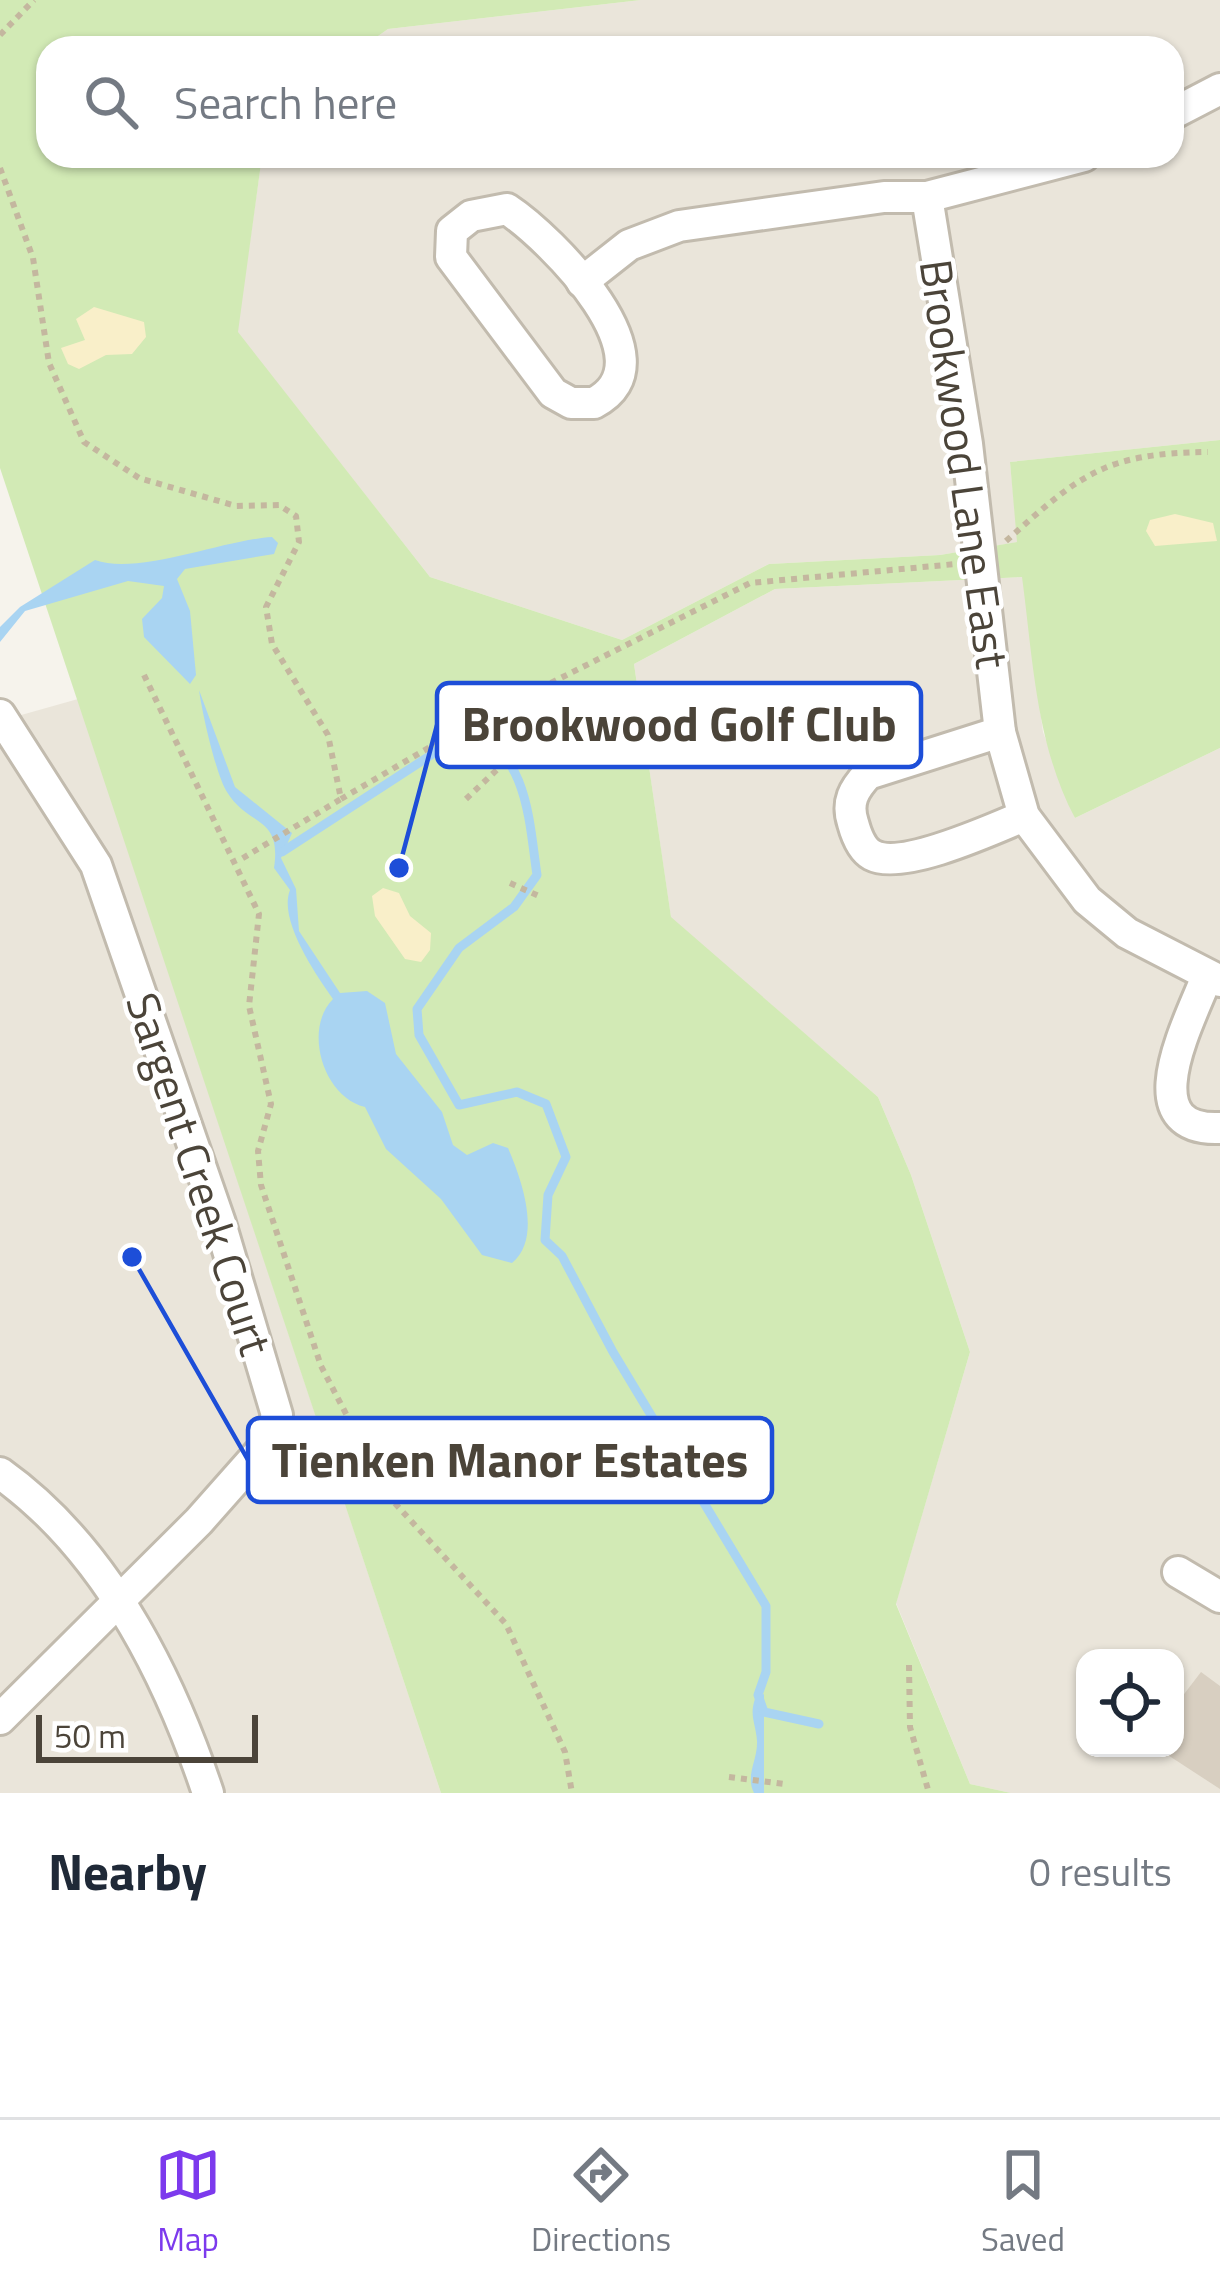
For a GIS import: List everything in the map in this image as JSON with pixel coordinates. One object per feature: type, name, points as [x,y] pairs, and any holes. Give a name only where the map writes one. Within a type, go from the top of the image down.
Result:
[{"type":"street","points":[[1184,108],[1220,88]]},
{"type":"street","points":[[582,282],[629,245],[679,226],[884,197],[927,197],[1038,168]]},
{"type":"street","name":"Brookwood Lane East","points":[[927,197],[1000,732],[1024,816],[1087,900],[1127,933],[1214,979],[1167,1080],[1173,1104],[1189,1121],[1220,1128]]},
{"type":"street","points":[[507,209],[535,228],[582,282],[614,334],[625,363],[621,380],[594,403],[571,403],[553,393],[460,276],[451,257],[452,231],[471,216],[507,209]]},
{"type":"street","name":"Sargent Creek Court","points":[[0,715],[96,865],[220,1223],[277,1415],[268,1443],[0,1719]]},
{"type":"street","name":"Brookwood Lane East","points":[[1000,732],[868,774],[853,790],[850,815],[858,840],[871,854],[889,858],[912,856],[1024,816]]},
{"type":"street","points":[[0,1473],[52,1517],[107,1583],[162,1671],[208,1793]]},
{"type":"street","points":[[1178,1572],[1220,1597]]},
{"type":"path","points":[[0,35],[34,0]]},
{"type":"path","points":[[0,168],[33,258],[49,364],[84,442],[139,478],[236,506],[279,505],[296,517],[299,542],[266,607],[272,644],[328,736],[341,799]]},
{"type":"path","points":[[238,861],[489,713],[750,583],[965,563],[1002,544],[1075,480],[1121,459],[1208,452]]},
{"type":"path","points":[[144,675],[238,861],[259,914],[249,1006],[271,1104],[257,1150],[261,1185],[321,1366],[390,1498],[506,1624],[566,1752],[572,1793]]},
{"type":"path","points":[[466,799],[501,766]]},
{"type":"path","points":[[511,883],[542,897]]},
{"type":"path","points":[[676,1495],[710,1478]]},
{"type":"path","points":[[910,1665],[910,1727],[929,1793]]},
{"type":"path","points":[[729,1777],[784,1784]]},
{"type":"shaded area","points":[[641,0],[1220,0],[1220,440],[1010,462],[1018,542],[940,555],[769,564],[622,640],[430,577],[237,332],[260,168],[1184,168],[1184,36],[378,36],[388,29]]},
{"type":"shaded area","points":[[1023,577],[1043,732],[1075,818],[1220,748],[1220,1793],[1011,1793],[970,1784],[896,1603],[970,1352],[911,1175],[878,1097],[671,918],[634,664],[775,589]]},
{"type":"shaded area","points":[[78,699],[441,1793],[0,1793],[0,721]]},
{"type":"green space","points":[[0,0],[641,0],[388,29],[378,36],[36,36],[36,168],[260,168],[238,332],[430,577],[622,640],[769,564],[940,555],[1017,542],[1010,462],[1220,440],[1220,748],[1075,818],[1044,731],[1022,577],[775,589],[634,664],[671,917],[878,1097],[911,1175],[970,1352],[896,1604],[970,1784],[1011,1793],[441,1793],[0,468]]},
{"type":"sand","points":[[94,307],[144,322],[146,337],[132,354],[106,355],[79,369],[68,364],[61,348],[85,340],[76,319]]},
{"type":"sand","points":[[1175,514],[1213,523],[1217,541],[1155,546],[1146,531],[1150,520]]},
{"type":"sand","points":[[383,888],[399,893],[410,916],[431,933],[430,950],[421,962],[405,959],[375,916],[372,896]]},
{"type":"water","points":[[272,537],[278,543],[274,554],[185,569],[177,579],[190,611],[196,675],[190,684],[144,637],[142,619],[162,598],[164,586],[128,581],[25,611],[0,642],[0,627],[20,607],[95,560],[113,564],[157,561]]},
{"type":"water","points":[[199,690],[235,787],[292,833],[281,858],[296,889],[299,931],[340,993],[367,991],[385,1003],[396,1054],[442,1112],[453,1145],[467,1155],[493,1143],[508,1148],[528,1224],[521,1252],[512,1263],[482,1255],[441,1199],[386,1149],[365,1107],[350,1101],[329,1076],[322,1060],[319,1027],[333,999],[294,931],[290,890],[274,868],[273,839],[235,803],[223,784]]},
{"type":"water","points":[[764,1694],[764,1793],[754,1793],[751,1780],[757,1741],[753,1710],[755,1699]]},
{"type":"building","points":[[1201,1672],[1220,1686],[1220,1789],[1171,1757],[1184,1757],[1184,1694]]},
{"type":"waterway","points":[[282,852],[468,731],[503,754],[514,771],[527,811],[537,875],[514,907],[459,948],[417,1009],[419,1035],[459,1105],[517,1092],[546,1104],[566,1157],[548,1195],[545,1240],[562,1256],[613,1352],[766,1606],[766,1672],[758,1695],[764,1712],[819,1724]]},
{"type":"place","name":"Brookwood Golf Club","points":[[399,868]]},
{"type":"place","name":"Tienken Manor Estates","points":[[132,1257]]}]
